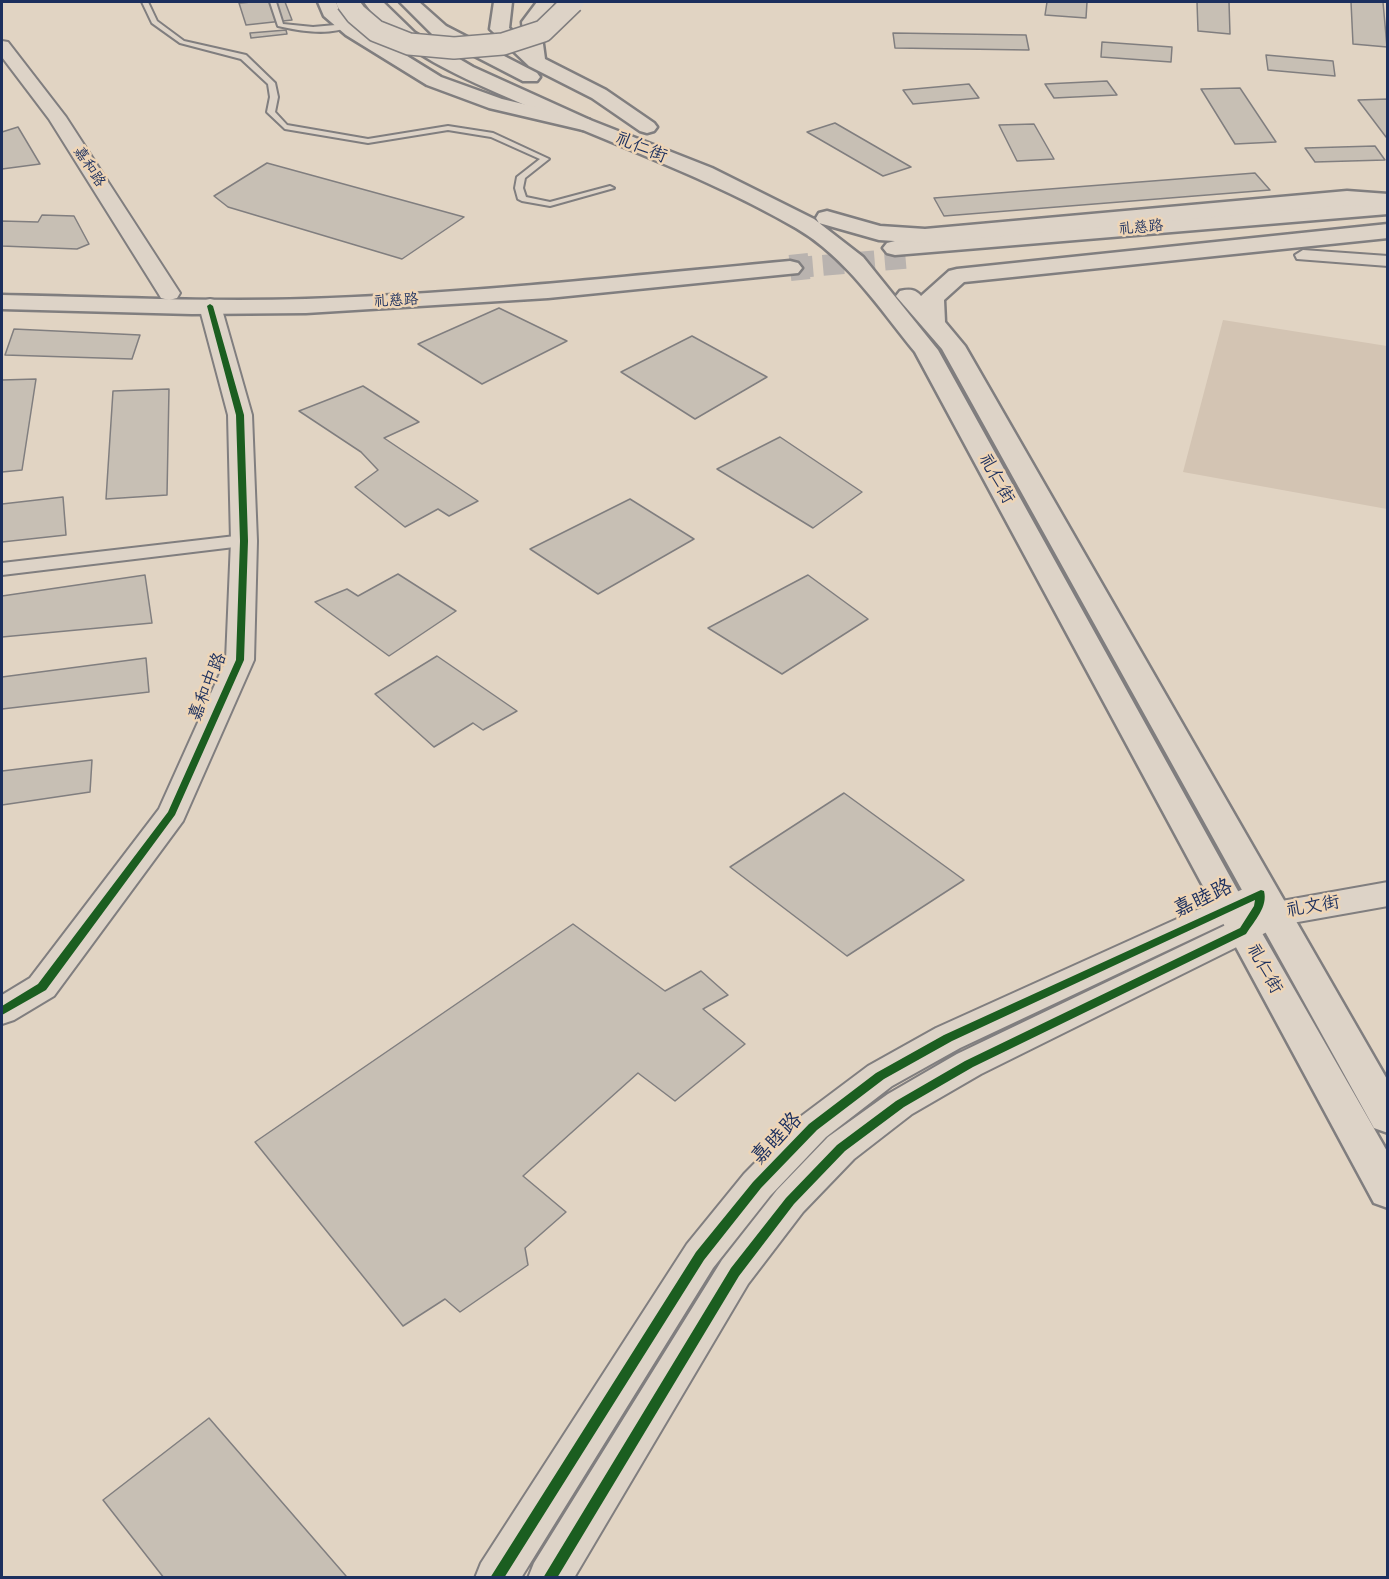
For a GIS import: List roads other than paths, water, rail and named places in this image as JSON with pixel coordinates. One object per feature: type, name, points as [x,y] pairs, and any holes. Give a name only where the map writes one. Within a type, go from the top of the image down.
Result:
[{"type":"main road","points":[[327,2],[331,12],[347,26],[434,81],[496,104],[583,124]]},
{"type":"main road","points":[[347,2],[356,14],[376,31],[409,44],[454,48],[503,44],[543,31],[573,2]]},
{"type":"main road","name":"礼仁街","points":[[373,2],[408,37],[466,71],[583,124],[704,173],[806,224],[855,262],[926,350],[1252,911],[1388,1117]]},
{"type":"main road","name":"礼仁街","points":[[409,2],[439,30],[527,76],[723,161],[827,218],[874,259],[954,345],[1252,911],[1388,1191]]},
{"type":"main road","points":[[503,2],[499,29],[536,62],[599,94],[647,127]]},
{"type":"main road","points":[[536,62],[531,22],[546,2]]},
{"type":"main road","points":[[827,218],[879,233],[925,236],[1347,198],[1388,201]]},
{"type":"main road","name":"礼慈路","points":[[1388,207],[901,253],[1388,219]]},
{"type":"main road","points":[[933,323],[932,298],[957,276],[1388,231]]},
{"type":"main road","name":"礼慈路","points":[[2,288],[290,294],[783,263],[523,293],[304,306],[2,302]]},
{"type":"street","name":"嘉和路","points":[[2,46],[57,117],[169,293]]},
{"type":"street","points":[[1303,255],[1388,261]]},
{"type":"street","name":"嘉和中路","points":[[2,1011],[42,987],[172,813],[240,660],[244,541],[240,415],[210,306]]},
{"type":"street","points":[[2,569],[244,541]]},
{"type":"street","name":"礼文街","points":[[1252,911],[1388,894]]},
{"type":"street","name":"嘉睦路","points":[[496,1578],[700,1256],[758,1185],[813,1126],[880,1076],[948,1038],[1252,911]]},
{"type":"street","points":[[549,1578],[735,1272],[790,1201],[841,1148],[900,1104],[969,1064],[1252,911]]},
{"type":"lane","points":[[145,2],[153,22],[182,42],[243,57],[271,83],[274,97],[271,112],[285,127],[368,141],[448,129],[493,135],[545,159],[521,177],[519,188],[522,199],[550,204],[610,188]]},
{"type":"lane","points":[[273,2],[280,25],[319,31],[347,26]]},
{"type":"tunnel","points":[[792,268],[908,258]]},
{"type":"tunnel","points":[[790,268],[809,266]]}]
